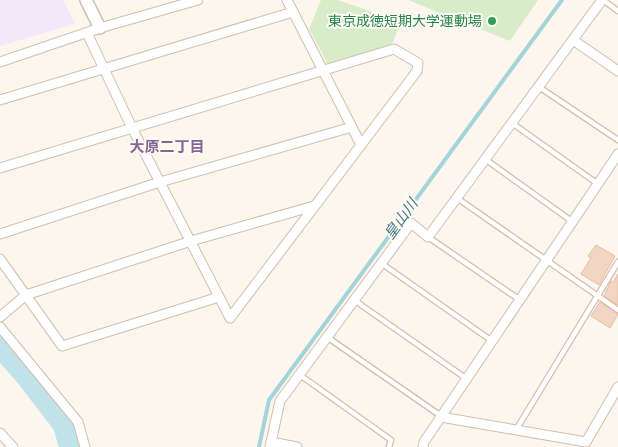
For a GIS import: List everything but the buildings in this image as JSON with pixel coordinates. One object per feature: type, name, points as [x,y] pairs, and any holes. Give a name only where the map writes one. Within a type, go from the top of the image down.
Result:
[{"type":"street","points":[[86,0],[100,28]]},
{"type":"street","points":[[0,62],[100,28],[198,0]]},
{"type":"street","points":[[286,0],[361,145]]},
{"type":"street","points":[[297,447],[271,444],[280,401],[411,223],[428,237],[602,0]]},
{"type":"street","points":[[0,100],[293,12]]},
{"type":"street","points":[[0,168],[132,128],[323,70],[394,49],[418,63],[417,71],[314,206],[237,312],[230,318],[132,128],[87,33]]},
{"type":"street","points":[[573,40],[618,71]]},
{"type":"street","points":[[0,234],[160,182],[352,127]]},
{"type":"street","points":[[423,447],[424,442],[618,154]]},
{"type":"street","points":[[0,317],[26,295],[191,241],[314,206]]},
{"type":"street","points":[[0,259],[62,346],[220,297]]},
{"type":"street","points":[[0,327],[78,422],[85,447]]},
{"type":"street","points":[[441,417],[516,430],[584,445],[618,387]]},
{"type":"street","points":[[1,438],[13,447]]},
{"type":"lane","points":[[602,0],[618,11]]},
{"type":"lane","points":[[539,87],[618,140]]},
{"type":"lane","points":[[512,123],[598,184]]},
{"type":"lane","points":[[485,159],[573,222]]},
{"type":"lane","points":[[457,198],[618,310]]},
{"type":"lane","points":[[428,237],[520,300]]},
{"type":"lane","points":[[516,430],[618,262]]},
{"type":"lane","points":[[381,263],[492,341]]},
{"type":"lane","points":[[354,300],[467,379]]},
{"type":"lane","points":[[327,337],[441,417]]},
{"type":"lane","points":[[300,375],[391,440],[389,447]]},
{"type":"shaded area","points":[[0,0],[63,0],[75,24],[0,46]]},
{"type":"green space","points":[[321,0],[338,0],[401,22],[392,44],[328,64],[309,29]]},
{"type":"green space","name":"東京成徳短期大学運動場","points":[[408,0],[538,0],[510,41]]},
{"type":"waterway","name":"皇山川","points":[[259,447],[269,400],[562,0]]},
{"type":"waterway","points":[[0,346],[64,425],[70,447]]},
{"type":"place","name":"東京成徳短期大学運動場","points":[[492,21]]},
{"type":"district","name":"大原二丁目","points":[[167,147]]}]
